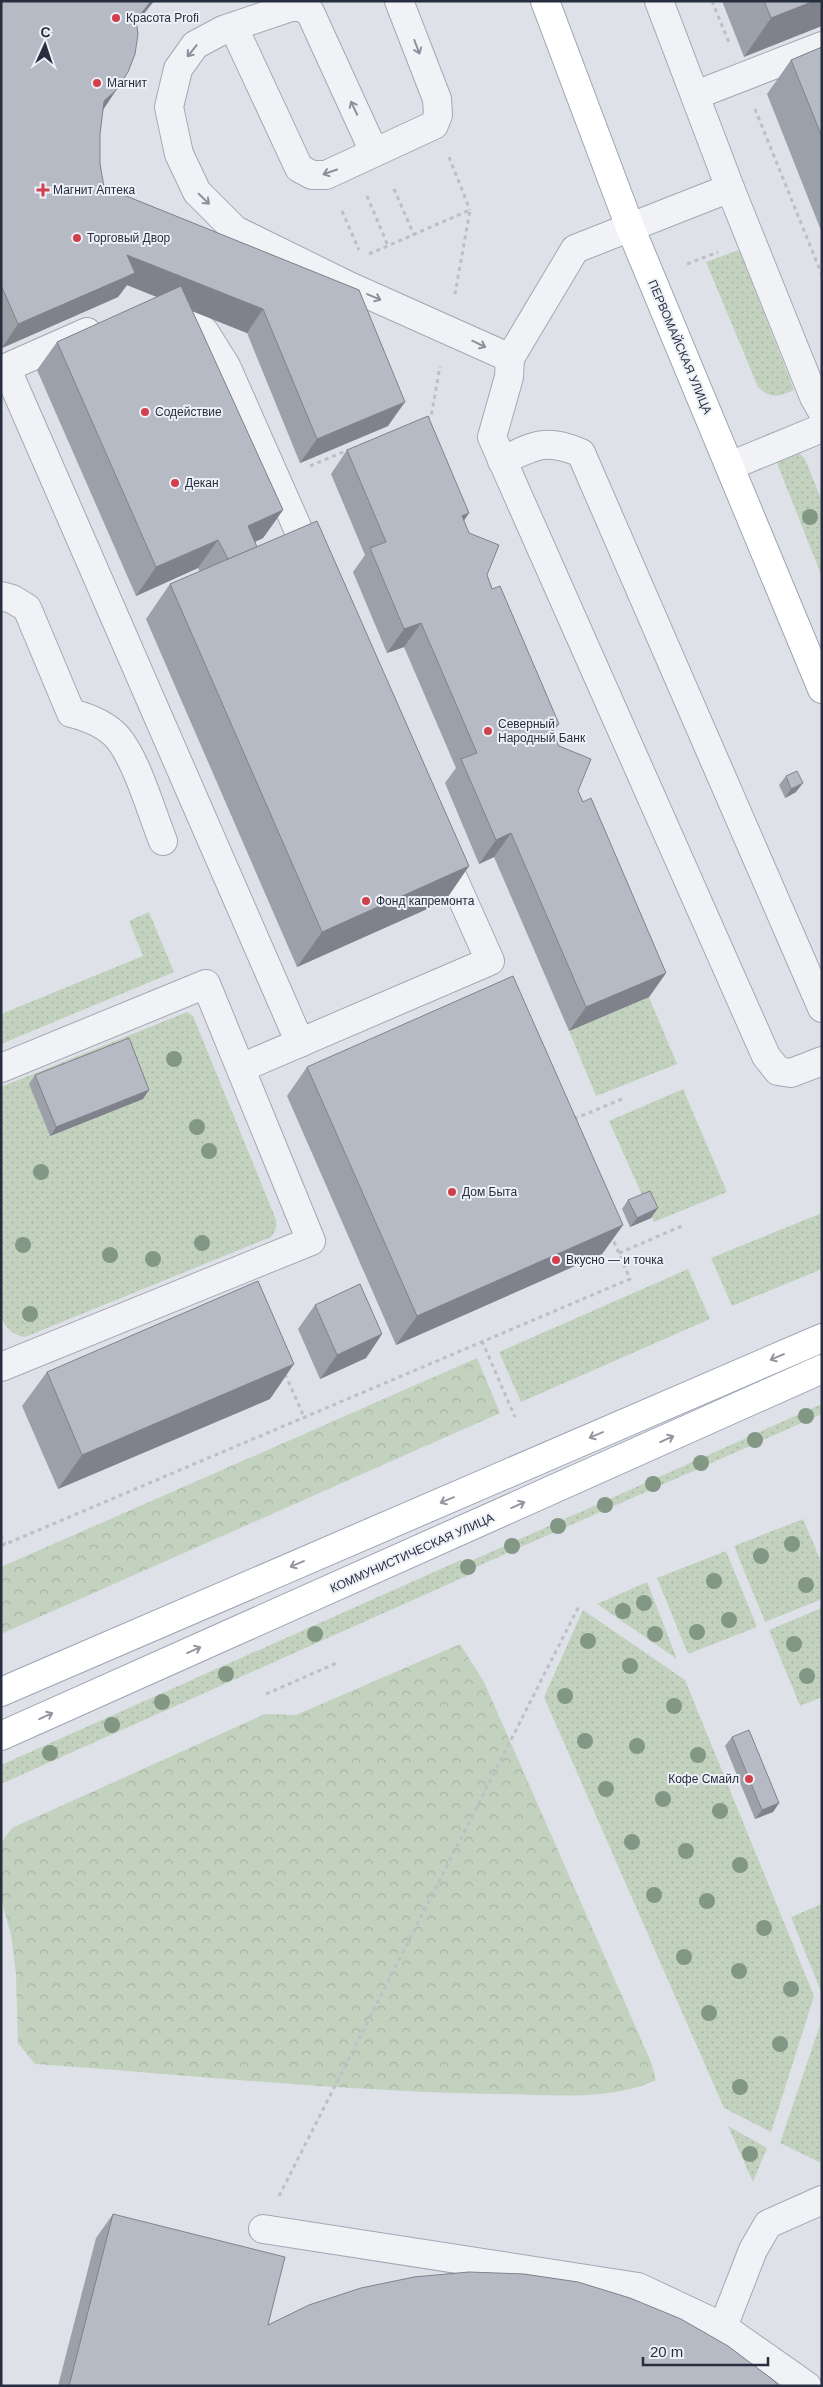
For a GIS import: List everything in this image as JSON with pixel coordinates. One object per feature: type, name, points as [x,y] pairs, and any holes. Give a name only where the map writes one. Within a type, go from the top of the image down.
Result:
[{"type":"main road","name":"ПЕРВОМАЙСКАЯ УЛИЦА","points":[[544,1],[630,227],[822,689]]},
{"type":"main road","points":[[1,1692],[822,1338]]},
{"type":"main road","name":"КОММУНИСТИЧЕСКАЯ УЛИЦА","points":[[1,1736],[822,1369]]},
{"type":"lane","points":[[234,28],[299,168],[312,174],[326,175],[434,125],[438,115],[437,99],[399,1]]},
{"type":"lane","points":[[659,1],[730,188],[814,397],[822,411]]},
{"type":"lane","points":[[374,152],[310,12],[300,7],[291,7],[234,28],[223,30],[195,45],[178,69],[169,107],[179,154],[197,192],[236,230],[349,286],[510,358]]},
{"type":"lane","points":[[696,95],[822,46]]},
{"type":"lane","points":[[730,188],[575,249],[510,358],[509,377],[492,437],[766,1056],[778,1071],[791,1073],[822,1061]]},
{"type":"lane","points":[[140,308],[170,312],[190,320],[204,331],[226,366],[324,587]]},
{"type":"lane","points":[[1,370],[114,320]]},
{"type":"lane","points":[[1,376],[12,381],[300,1043]]},
{"type":"lane","points":[[730,466],[822,428]]},
{"type":"lane","points":[[502,461],[535,445],[561,444],[581,453],[822,1008]]},
{"type":"lane","points":[[1,596],[12,599],[27,608],[70,713],[91,718],[118,737],[132,762],[163,841]]},
{"type":"lane","points":[[241,1068],[490,961],[432,830]]},
{"type":"lane","points":[[1,1068],[206,984],[311,1241],[1,1367]]},
{"type":"lane","points":[[723,2327],[753,2250],[768,2224],[819,2208]]},
{"type":"lane","points":[[263,2229],[638,2287],[723,2327],[807,2386]]},
{"type":"path","points":[[712,1],[822,275]]},
{"type":"path","points":[[446,151],[470,210]]},
{"type":"path","points":[[394,189],[414,235]]},
{"type":"path","points":[[365,192],[388,246]]},
{"type":"path","points":[[342,211],[362,258]]},
{"type":"path","points":[[422,420],[430,417]]},
{"type":"path","points":[[318,463],[354,448]]},
{"type":"path","points":[[571,1120],[622,1099]]},
{"type":"path","points":[[619,1254],[682,1226]]},
{"type":"path","points":[[1,1535],[3,1546],[630,1279],[611,1236]]},
{"type":"path","points":[[482,1341],[515,1417]]},
{"type":"path","points":[[282,1367],[305,1419]]},
{"type":"path","points":[[263,2229],[579,1606]]},
{"type":"path","points":[[266,1694],[339,1662]]},
{"type":"green space","points":[[739,250],[794,390],[783,394],[775,396],[767,394],[758,387],[706,262]]},
{"type":"green space","points":[[789,452],[799,453],[805,459],[822,501],[822,577],[777,463],[782,455]]},
{"type":"green space","points":[[149,912],[174,972],[1,1044],[1,1014],[143,956],[129,921]]},
{"type":"green space","points":[[649,997],[677,1064],[596,1096],[569,1031]]},
{"type":"green space","points":[[187,1012],[193,1016],[275,1217],[276,1225],[274,1232],[271,1237],[25,1337],[16,1335],[7,1328],[1,1317],[1,1087]]},
{"type":"green space","points":[[683,1089],[727,1192],[654,1222],[609,1121]]},
{"type":"green space","points":[[822,1213],[822,1269],[732,1306],[711,1258]]},
{"type":"green space","points":[[688,1269],[710,1319],[521,1402],[499,1352]]},
{"type":"green space","points":[[477,1358],[500,1413],[1,1634],[1,1567]]},
{"type":"green space","points":[[822,1404],[822,1414],[467,1571],[469,1575],[1,1784],[1,1765],[461,1560],[464,1564]]},
{"type":"green space","points":[[803,1519],[822,1564],[822,1599],[765,1622],[734,1546]]},
{"type":"green space","points":[[726,1551],[757,1627],[688,1654],[657,1578]]},
{"type":"green space","points":[[647,1582],[677,1659],[597,1604]]},
{"type":"green space","points":[[822,1608],[822,1697],[800,1706],[769,1630]]},
{"type":"green space","points":[[583,1610],[685,1680],[814,1996],[771,2132],[724,2108],[544,1697]]},
{"type":"green space","points":[[460,1644],[484,1682],[651,2062],[656,2080],[639,2087],[601,2094],[444,2093],[327,2087],[35,2064],[18,2043],[16,1975],[11,1935],[1,1899],[1,1843],[12,1828],[265,1714],[296,1715]]},
{"type":"green space","points":[[822,1904],[822,1994],[791,1917]]},
{"type":"green space","points":[[822,2019],[822,2160],[819,2162],[780,2143]]},
{"type":"green space","points":[[728,2126],[767,2148],[753,2182]]},
{"type":"building","name":"Торговый Двор","points":[[1,1],[151,1],[136,20],[138,34],[135,54],[128,72],[117,89],[104,101],[100,134],[100,164],[104,187],[359,290],[405,402],[317,439],[263,309],[127,255],[135,273],[18,324],[1,285]]},
{"type":"building","points":[[764,1],[814,1],[771,18]]},
{"type":"building","points":[[822,47],[822,137],[791,60]]},
{"type":"building","points":[[181,286],[283,510],[248,526],[257,547],[228,559],[218,540],[156,567],[57,342]]},
{"type":"building","name":"Северный Народный Банк","points":[[428,416],[469,513],[462,516],[469,533],[499,545],[487,575],[492,589],[500,586],[559,724],[551,727],[559,746],[591,759],[578,791],[583,802],[591,798],[666,973],[586,1007],[511,833],[496,840],[461,759],[477,753],[421,623],[404,629],[370,548],[386,542],[347,450]]},
{"type":"building","points":[[317,521],[469,866],[322,932],[170,584]]},
{"type":"building","points":[[797,771],[803,783],[791,789],[786,776]]},
{"type":"building","name":"Дом Быта","points":[[513,976],[623,1225],[417,1316],[307,1067]]},
{"type":"building","points":[[129,1038],[149,1090],[56,1127],[35,1075]]},
{"type":"building","points":[[650,1191],[658,1208],[637,1218],[628,1200]]},
{"type":"building","points":[[258,1281],[294,1364],[82,1455],[47,1372]]},
{"type":"building","points":[[360,1284],[382,1334],[337,1355],[315,1305]]},
{"type":"building","points":[[749,1730],[779,1803],[762,1810],[732,1737]]},
{"type":"building","points":[[113,2214],[285,2257],[268,2325],[309,2305],[361,2288],[414,2277],[469,2272],[524,2274],[578,2282],[630,2298],[681,2319],[728,2346],[779,2386],[69,2386]]},
{"type":"place","name":"Красота Profi","points":[[116,18]]},
{"type":"place","name":"Магнит","points":[[97,83]]},
{"type":"place","name":"Магнит Аптека","points":[[43,190]]},
{"type":"place","name":"Торговый Двор","points":[[77,238]]},
{"type":"place","name":"Содействие","points":[[145,412]]},
{"type":"place","name":"Декан","points":[[175,483]]},
{"type":"place","name":"Северный Народный Банк","points":[[488,731]]},
{"type":"place","name":"Фонд капремонта","points":[[366,901]]},
{"type":"place","name":"Дом Быта","points":[[452,1192]]},
{"type":"place","name":"Вкусно — и точка","points":[[556,1260]]},
{"type":"place","name":"Кофе Смайл","points":[[749,1779]]}]
